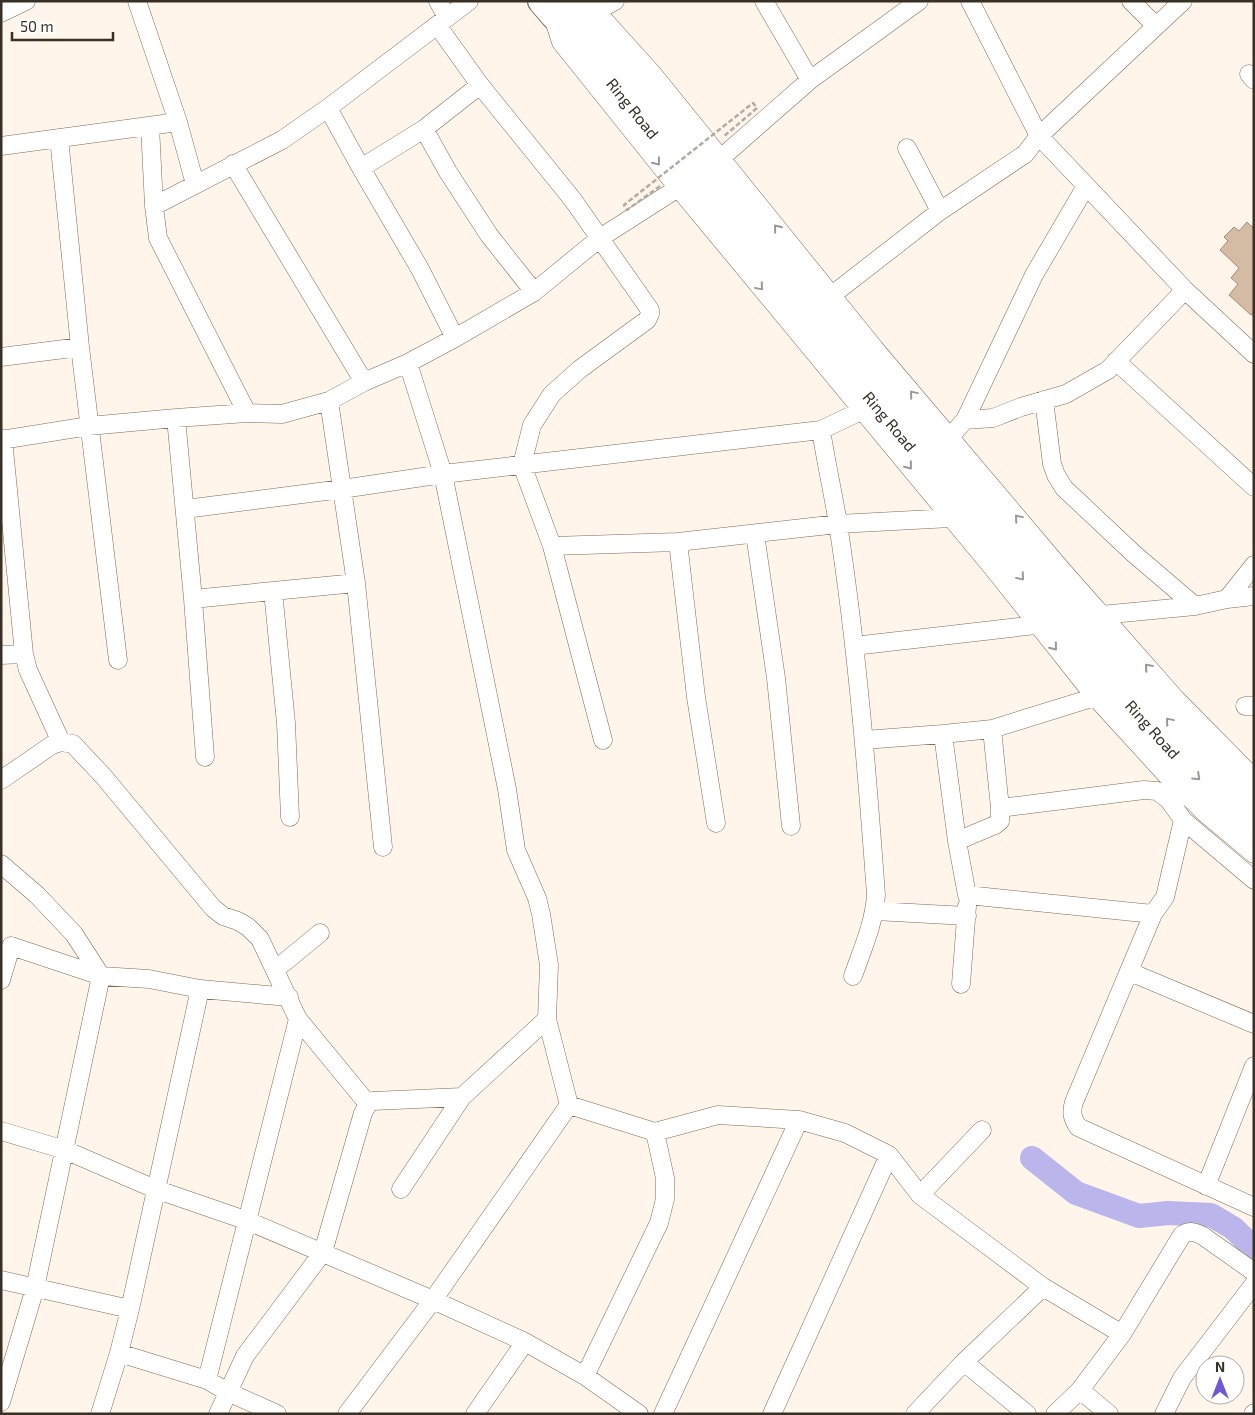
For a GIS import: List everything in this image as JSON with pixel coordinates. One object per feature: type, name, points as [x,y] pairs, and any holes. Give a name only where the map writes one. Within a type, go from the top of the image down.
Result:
[{"type":"highway","name":"Ring Road","points":[[555,6],[1067,598],[1179,733],[1254,805]]},
{"type":"highway","name":"Ring Road","points":[[555,6],[580,43],[846,368],[1092,662],[1193,774],[1254,828]]},
{"type":"street","points":[[1,13],[26,1]]},
{"type":"street","points":[[136,1],[178,122],[195,184]]},
{"type":"street","points":[[438,1],[442,21],[480,85],[574,200],[648,306],[650,314],[647,320],[580,369],[552,394],[532,425],[522,465],[552,546],[603,740]]},
{"type":"street","points":[[154,206],[282,140],[328,108],[469,1]]},
{"type":"street","points":[[578,1],[596,11],[652,73],[832,296],[1101,615],[1176,699],[1254,778]]},
{"type":"street","points":[[596,11],[615,1]]},
{"type":"street","points":[[764,1],[810,80]]},
{"type":"street","points":[[721,158],[810,80],[919,1]]},
{"type":"street","points":[[970,1],[1039,136],[1185,290],[1254,354]]},
{"type":"street","points":[[1131,1],[1156,26]]},
{"type":"street","points":[[832,296],[940,212],[1025,154],[1039,136],[1183,1]]},
{"type":"street","points":[[555,6],[561,42],[678,188],[863,410],[1095,697],[1170,779],[1254,854]]},
{"type":"street","points":[[361,168],[424,129],[480,85]]},
{"type":"street","points":[[328,108],[420,269],[455,338]]},
{"type":"street","points":[[1,146],[178,122]]},
{"type":"street","points":[[150,126],[154,206],[158,238],[247,413]]},
{"type":"street","points":[[424,129],[448,172],[489,235],[534,292]]},
{"type":"street","points":[[59,138],[80,347],[118,660]]},
{"type":"street","points":[[907,148],[940,212]]},
{"type":"street","points":[[233,164],[364,382]]},
{"type":"street","points":[[950,437],[965,420],[1034,275],[1086,186]]},
{"type":"street","points":[[61,742],[28,670],[24,654],[2,440],[89,426],[247,413],[282,414],[328,401],[364,382],[408,363],[534,292],[600,238],[678,188]]},
{"type":"street","points":[[965,420],[993,418],[1066,394],[1108,370],[1185,290]]},
{"type":"street","points":[[1,356],[80,347]]},
{"type":"street","points":[[1116,361],[1254,487]]},
{"type":"street","points":[[347,1414],[432,1300],[569,1106],[547,1019],[549,965],[541,914],[531,882],[513,839],[507,790],[443,474],[408,363]]},
{"type":"street","points":[[1044,400],[1052,464],[1064,488],[1133,553],[1195,606]]},
{"type":"street","points":[[328,401],[356,582],[383,847]]},
{"type":"street","points":[[185,509],[443,474],[821,430],[863,410]]},
{"type":"street","points":[[176,418],[193,599],[205,758]]},
{"type":"street","points":[[821,430],[838,524],[854,646],[864,740],[876,895],[875,911],[853,976]]},
{"type":"street","points":[[552,546],[678,542],[838,524],[951,518]]},
{"type":"street","points":[[755,534],[776,678],[791,826]]},
{"type":"street","points":[[678,542],[696,697],[716,823]]},
{"type":"street","points":[[1227,599],[1254,565]]},
{"type":"street","points":[[193,599],[356,582]]},
{"type":"street","points":[[273,591],[286,722],[290,817]]},
{"type":"street","points":[[1101,615],[1195,606],[1227,599],[1254,596]]},
{"type":"street","points":[[854,646],[1036,625]]},
{"type":"street","points":[[1,654],[24,654]]},
{"type":"street","points":[[864,740],[992,729],[1095,697]]},
{"type":"street","points":[[957,841],[995,825],[1000,821],[992,729]]},
{"type":"street","points":[[943,734],[957,841],[967,895],[961,984]]},
{"type":"street","points":[[1,780],[52,745],[61,742],[73,744],[104,777],[213,908],[224,916],[248,927],[260,939],[289,997],[298,1020],[368,1104]]},
{"type":"street","points":[[1000,808],[1144,790],[1158,792],[1169,800],[1183,820],[1254,880]]},
{"type":"street","points":[[1183,820],[1165,896],[1154,914],[1074,1102],[1072,1110],[1073,1119],[1078,1127],[1254,1207]]},
{"type":"street","points":[[1,864],[37,895],[74,934],[102,976],[35,1288],[1,1402]]},
{"type":"street","points":[[967,895],[1154,914]]},
{"type":"street","points":[[875,911],[967,916]]},
{"type":"street","points":[[275,970],[320,934]]},
{"type":"street","points":[[1,980],[6,944],[102,976],[149,979],[200,989],[289,997]]},
{"type":"street","points":[[1130,972],[1254,1024]]},
{"type":"street","points":[[100,1414],[119,1353],[130,1309],[200,989]]},
{"type":"street","points":[[401,1189],[462,1097],[547,1019]]},
{"type":"street","points":[[207,1380],[298,1020]]},
{"type":"street","points":[[1206,1186],[1254,1066]]},
{"type":"street","points":[[218,1414],[245,1356],[322,1252],[363,1113],[368,1104],[373,1101],[462,1097]]},
{"type":"street","points":[[569,1106],[655,1132],[718,1115],[799,1120],[845,1134],[889,1155],[920,1195],[1043,1287],[1122,1334]]},
{"type":"street","points":[[663,1414],[799,1120]]},
{"type":"street","points":[[920,1195],[982,1130]]},
{"type":"street","points":[[1,1131],[65,1150],[155,1188],[248,1221],[432,1300],[525,1342],[585,1376],[639,1414]]},
{"type":"street","points":[[585,1376],[661,1215],[665,1199],[665,1178],[655,1132]]},
{"type":"street","points":[[772,1414],[889,1155]]},
{"type":"street","points":[[1055,1414],[1080,1390],[1122,1334],[1178,1241],[1187,1232],[1195,1232],[1203,1236],[1254,1272]]},
{"type":"street","points":[[1,1280],[130,1309]]},
{"type":"street","points":[[1164,1414],[1182,1378],[1254,1284]]},
{"type":"street","points":[[915,1414],[964,1362],[1043,1287]]},
{"type":"street","points":[[474,1414],[525,1342]]},
{"type":"street","points":[[119,1353],[207,1380],[228,1392],[277,1414]]},
{"type":"street","points":[[964,1362],[1027,1414]]},
{"type":"street","points":[[1080,1390],[1109,1414]]},
{"type":"path","points":[[660,186],[627,210],[624,204],[753,103],[757,108],[723,137]]},
{"type":"building","points":[[1247,222],[1254,229],[1254,312],[1251,315],[1229,295],[1238,284],[1231,278],[1239,268],[1220,250],[1228,241],[1224,237],[1234,227],[1239,231]]},
{"type":"waterway","points":[[1032,1158],[1076,1193],[1139,1216],[1168,1213],[1211,1215],[1233,1228],[1254,1248]]}]
